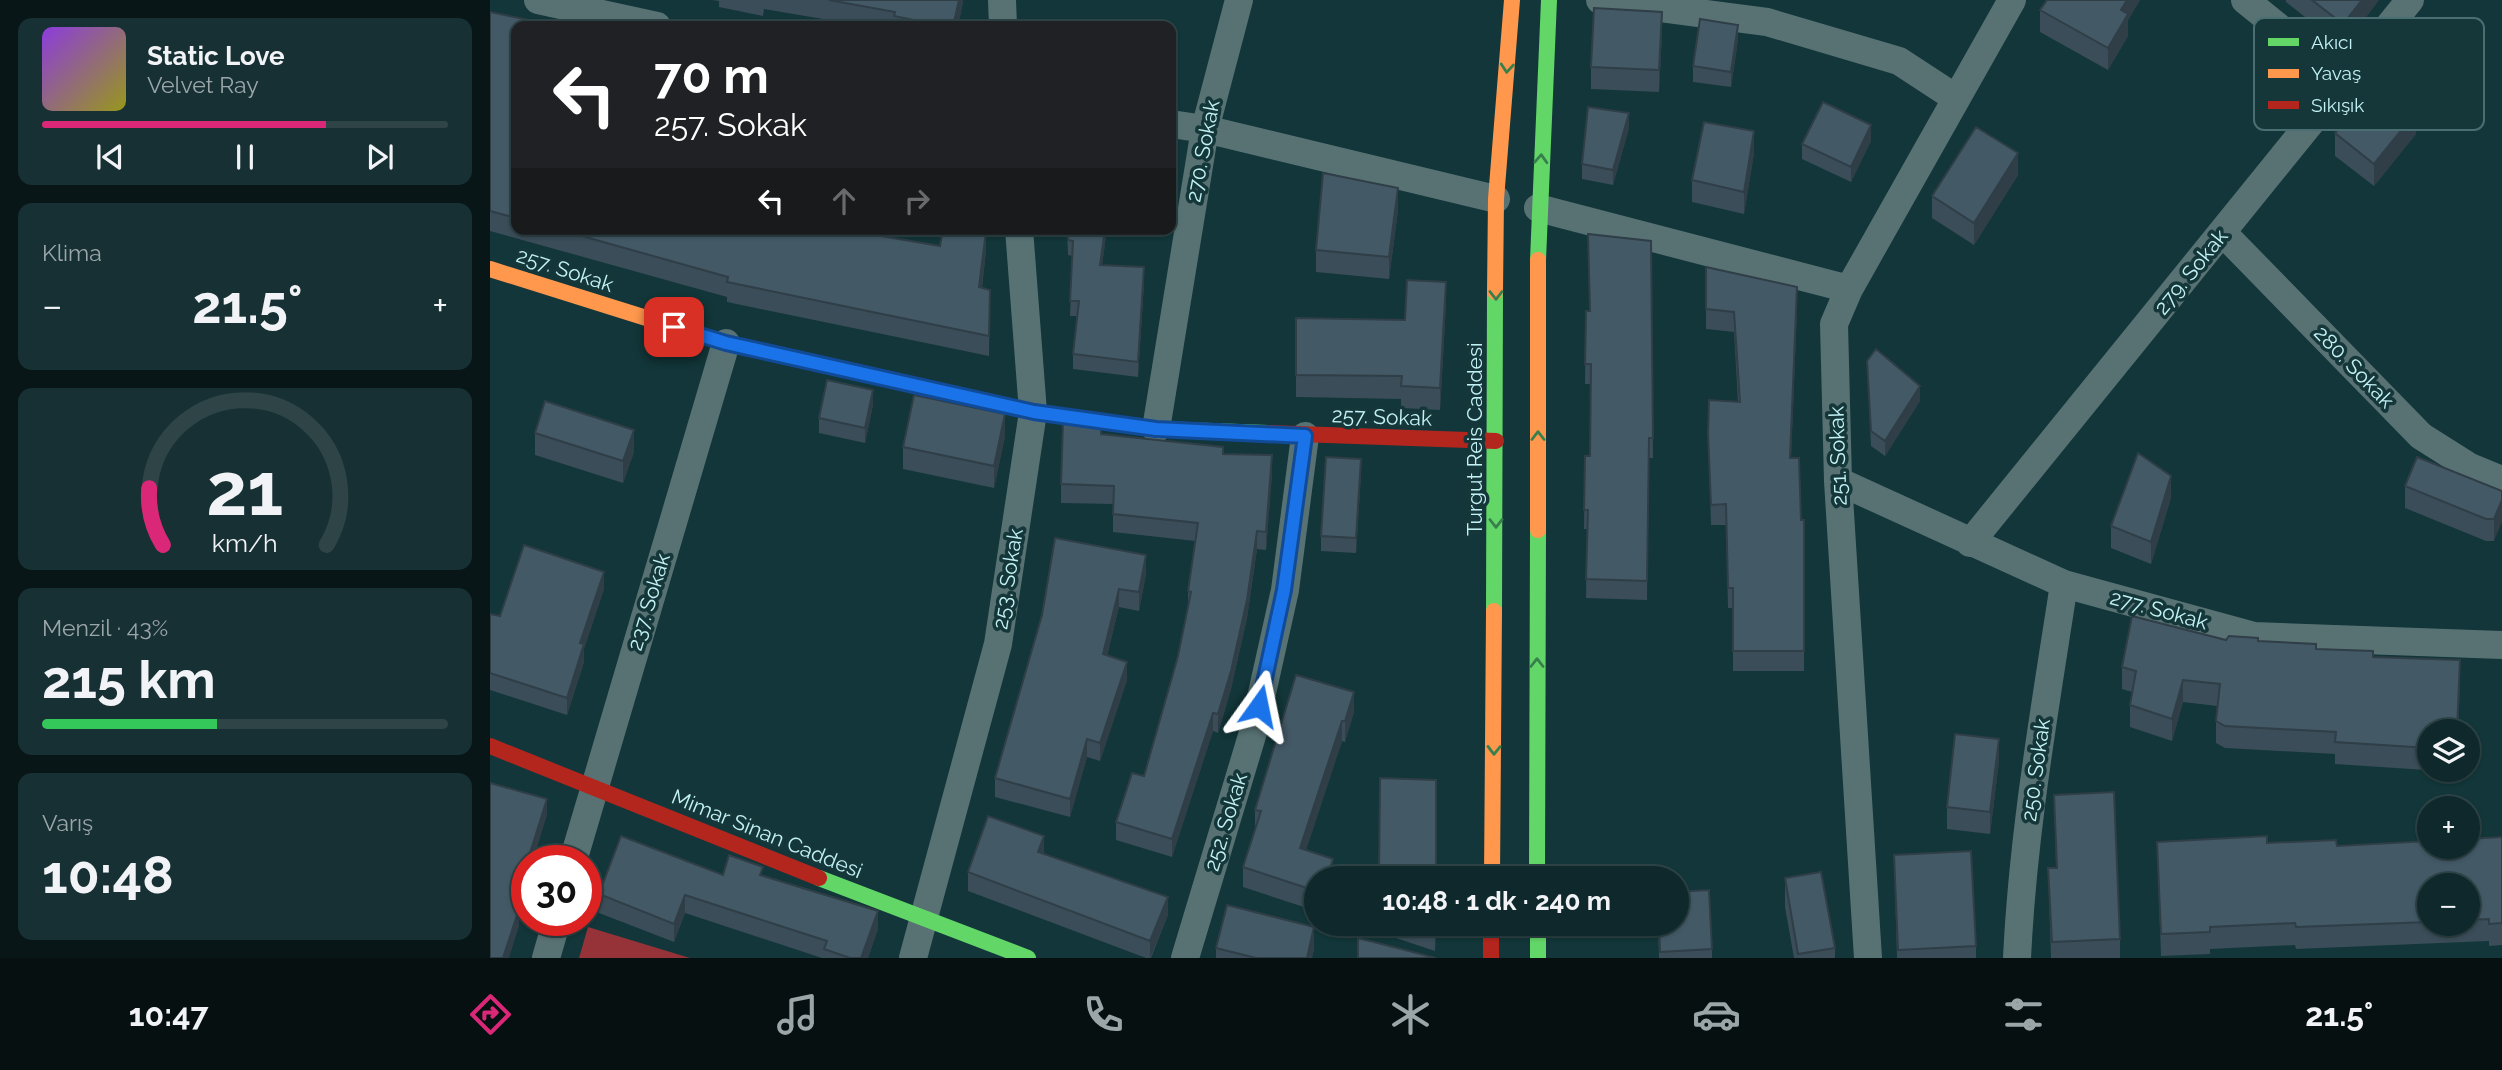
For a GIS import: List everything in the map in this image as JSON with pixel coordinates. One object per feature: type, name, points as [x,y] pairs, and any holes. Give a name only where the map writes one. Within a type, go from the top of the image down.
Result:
[{"type":"main road","name":"Turgut Reis Caddesi","points":[[1492,866],[1496,199],[1512,0]]},
{"type":"main road","points":[[1537,866],[1538,208],[1549,0]]},
{"type":"main road","name":"257. Sokak","points":[[490,269],[726,343],[1034,412],[1156,429],[1496,442]]},
{"type":"main road","name":"Mimar Sinan Caddesi","points":[[490,746],[923,920],[1028,958]]},
{"type":"main road","points":[[1491,936],[1491,958]]},
{"type":"main road","points":[[1538,936],[1538,958]]},
{"type":"street","points":[[538,0],[634,21]]},
{"type":"street","points":[[1002,0],[1003,21]]},
{"type":"street","name":"270. Sokak","points":[[1156,429],[1205,129],[1238,0]]},
{"type":"street","points":[[1600,0],[1767,22],[1899,61],[1954,97]]},
{"type":"street","name":"251. Sokak","points":[[1868,958],[1838,481],[1834,324],[1849,289],[1954,97],[2012,0]]},
{"type":"street","points":[[2245,0],[2267,18]]},
{"type":"street","name":"279. Sokak","points":[[2395,18],[2410,0]]},
{"type":"street","points":[[1176,125],[1205,129],[1496,199]]},
{"type":"street","name":"279. Sokak","points":[[1970,543],[2304,130]]},
{"type":"street","points":[[1538,208],[1849,289]]},
{"type":"street","name":"280. Sokak","points":[[2223,233],[2421,436],[2470,467],[2502,480]]},
{"type":"street","name":"253. Sokak","points":[[913,958],[998,644],[1034,412],[1019,235]]},
{"type":"street","name":"237. Sokak","points":[[578,845],[726,343]]},
{"type":"street","name":"252. Sokak","points":[[1185,958],[1254,730],[1284,590],[1305,436]]},
{"type":"street","name":"277. Sokak","points":[[1838,481],[2064,584],[2254,636],[2502,645]]},
{"type":"street","name":"250. Sokak","points":[[2017,958],[2020,892],[2034,779],[2064,584]]},
{"type":"street","points":[[546,958],[552,936]]},
{"type":"shaded area","points":[[602,931],[690,958],[579,958],[585,936],[602,936]]},
{"type":"building","points":[[829,0],[959,0],[954,21],[918,21],[894,16],[895,12]]},
{"type":"building","points":[[2047,0],[2127,0],[2121,10],[2128,14],[2108,48],[2040,10]]},
{"type":"building","points":[[2312,0],[2362,0],[2348,18],[2335,18]]},
{"type":"building","points":[[1594,8],[1662,12],[1659,70],[1591,67]]},
{"type":"building","points":[[490,12],[534,21],[511,21],[511,217],[490,211]]},
{"type":"building","points":[[1700,19],[1738,25],[1731,72],[1693,66]]},
{"type":"building","points":[[1823,102],[1871,125],[1851,167],[1802,144]]},
{"type":"building","points":[[1588,107],[1629,113],[1613,170],[1582,164]]},
{"type":"building","points":[[1704,122],[1754,131],[1744,192],[1692,180]]},
{"type":"building","points":[[1976,127],[2018,153],[1974,223],[1932,196]]},
{"type":"building","points":[[2337,130],[2401,130],[2374,164],[2335,133]]},
{"type":"building","points":[[1323,173],[1398,188],[1389,257],[1316,250]]},
{"type":"building","points":[[1588,234],[1651,241],[1653,438],[1649,438],[1647,581],[1586,579],[1588,510],[1584,510],[1585,456],[1590,456],[1591,364],[1585,364],[1586,311],[1590,311]]},
{"type":"building","points":[[578,235],[876,235],[940,246],[942,235],[986,235],[979,287],[990,290],[989,336],[727,282],[728,277]]},
{"type":"building","points":[[1068,235],[1104,235],[1100,265],[1144,267],[1138,362],[1073,354],[1079,301],[1070,301],[1073,241],[1068,240]]},
{"type":"building","points":[[1706,267],[1797,287],[1790,458],[1799,458],[1801,520],[1804,520],[1804,651],[1733,651],[1733,588],[1728,588],[1726,504],[1711,505],[1708,434],[1709,400],[1740,402],[1734,312],[1706,309]]},
{"type":"building","points":[[1407,280],[1446,282],[1440,388],[1401,386],[1402,376],[1296,375],[1296,318],[1405,320]]},
{"type":"building","points":[[1876,349],[1920,386],[1885,441],[1871,431],[1867,361]]},
{"type":"building","points":[[827,380],[873,390],[865,428],[819,418]]},
{"type":"building","points":[[914,395],[1005,414],[994,466],[903,447]]},
{"type":"building","points":[[545,401],[634,430],[623,461],[535,433]]},
{"type":"building","points":[[1063,423],[1101,425],[1101,434],[1223,447],[1223,454],[1272,455],[1266,532],[1257,531],[1247,600],[1231,671],[1218,714],[1213,713],[1172,839],[1116,822],[1132,773],[1144,776],[1178,656],[1191,592],[1188,591],[1198,523],[1113,514],[1114,486],[1061,484]]},
{"type":"building","points":[[2138,453],[2171,476],[2151,542],[2111,526]]},
{"type":"building","points":[[1326,457],[1361,459],[1356,538],[1321,536]]},
{"type":"building","points":[[2417,457],[2502,491],[2502,500],[2494,519],[2486,519],[2405,486]]},
{"type":"building","points":[[1055,538],[1146,555],[1139,592],[1119,589],[1103,654],[1127,662],[1100,743],[1087,739],[1070,799],[995,778],[1042,615]]},
{"type":"building","points":[[524,545],[604,572],[580,643],[584,644],[567,698],[490,673],[490,614],[500,616]]},
{"type":"building","points":[[2132,616],[2226,640],[2229,636],[2258,638],[2258,641],[2316,644],[2316,649],[2373,651],[2373,657],[2460,660],[2458,719],[2417,719],[2417,747],[2335,742],[2336,732],[2225,726],[2216,721],[2220,684],[2183,680],[2172,719],[2130,705],[2136,671],[2122,667]]},
{"type":"building","points":[[1296,675],[1354,692],[1300,848],[1333,859],[1331,866],[1304,866],[1304,887],[1243,867],[1261,811],[1255,810]]},
{"type":"building","points":[[1955,734],[1999,739],[1990,812],[1947,807]]},
{"type":"building","points":[[1380,778],[1436,780],[1436,866],[1379,866]]},
{"type":"building","points":[[490,783],[547,799],[533,845],[511,845],[511,934],[503,958],[490,958]]},
{"type":"building","points":[[2114,792],[2120,939],[2052,942],[2048,868],[2057,868],[2054,795]]},
{"type":"building","points":[[988,816],[1044,836],[1038,852],[1168,897],[1150,941],[968,872]]},
{"type":"building","points":[[621,836],[723,875],[729,855],[763,867],[760,875],[878,911],[861,958],[850,958],[824,949],[827,941],[685,895],[674,924],[602,895],[602,886]]},
{"type":"building","points":[[2267,836],[2267,843],[2336,840],[2337,846],[2417,842],[2417,859],[2480,859],[2480,838],[2502,837],[2502,923],[2489,924],[2489,919],[2480,919],[2480,873],[2417,873],[2417,922],[2296,927],[2295,923],[2210,927],[2210,932],[2161,934],[2157,842]]},
{"type":"building","points":[[1971,851],[1976,946],[1898,950],[1894,855]]},
{"type":"building","points":[[1821,872],[1835,948],[1798,954],[1785,878]]},
{"type":"building","points":[[1709,890],[1712,949],[1660,952],[1659,936],[1689,936],[1689,891]]},
{"type":"building","points":[[1227,905],[1304,924],[1304,936],[1312,936],[1307,958],[1256,958],[1216,948]]},
{"type":"building","points":[[1358,938],[1436,958],[1358,958]]},
{"type":"traffic: fast","points":[[1538,260],[1549,0]]},
{"type":"traffic: fast","points":[[1494,611],[1495,292]]},
{"type":"traffic: fast","points":[[789,357],[1033,412],[1156,429],[1268,433]]},
{"type":"traffic: fast","points":[[1537,866],[1538,530]]},
{"type":"traffic: fast","points":[[819,878],[1028,958]]},
{"type":"traffic: fast","points":[[1538,936],[1538,958]]},
{"type":"traffic: slow","points":[[1495,292],[1496,199],[1512,0]]},
{"type":"traffic: slow","points":[[1538,260],[1538,530]]},
{"type":"traffic: slow","points":[[490,269],[726,343],[789,357]]},
{"type":"traffic: slow","points":[[1492,866],[1494,611]]},
{"type":"traffic: jam","points":[[1268,433],[1496,441]]},
{"type":"traffic: jam","points":[[490,746],[819,878]]},
{"type":"traffic: jam","points":[[1491,936],[1491,958]]},
{"type":"route","points":[[674,327],[726,343],[1034,412],[1156,429],[1305,436],[1284,590],[1259,706]]}]
